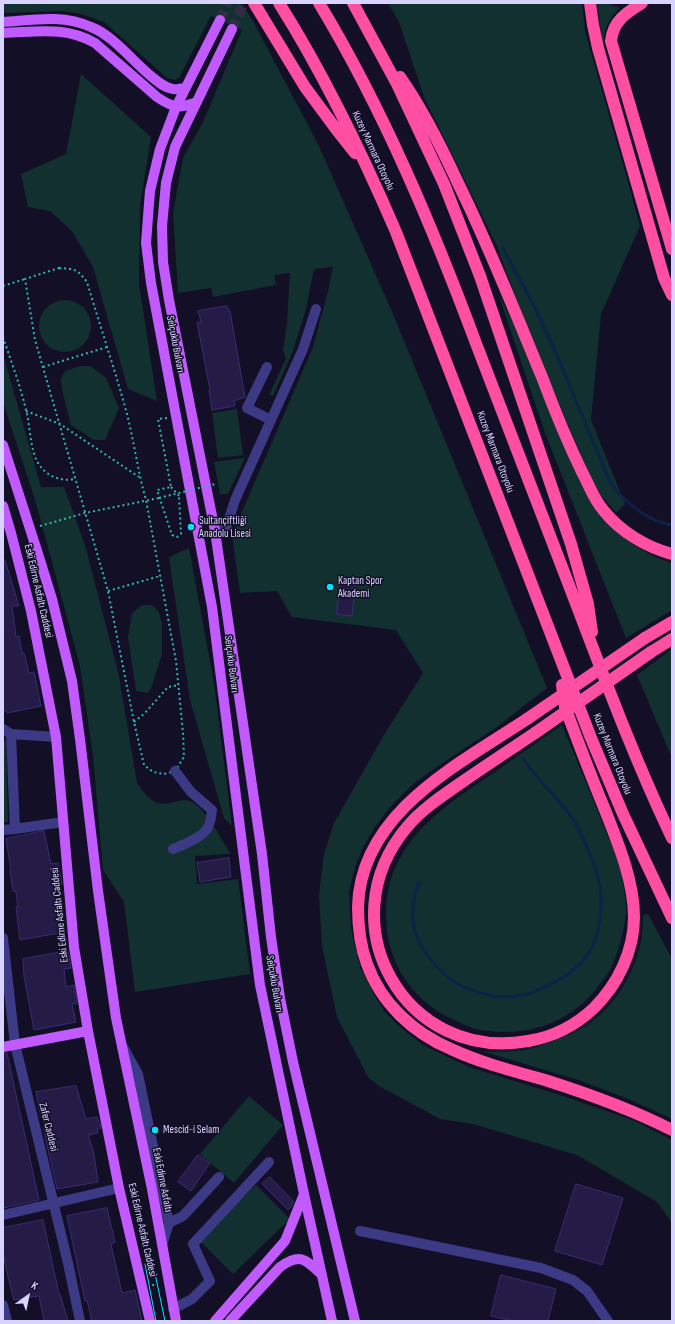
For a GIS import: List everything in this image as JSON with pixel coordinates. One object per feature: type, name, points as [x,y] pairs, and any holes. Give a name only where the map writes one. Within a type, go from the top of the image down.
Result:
[{"type":"highway","points":[[254,3],[305,87],[336,129],[369,169]]},
{"type":"highway","name":"Kuzey Marmara Otoyolu","points":[[279,3],[305,46],[346,122],[369,169],[416,283],[560,660],[623,814],[672,918]]},
{"type":"highway","name":"Kuzey Marmara Otoyolu","points":[[320,3],[337,32],[409,176],[452,280],[594,653],[638,762],[672,838]]},
{"type":"highway","points":[[353,3],[397,84],[444,184],[480,276],[571,544],[588,604],[594,653]]},
{"type":"highway","points":[[590,3],[598,48],[664,278],[672,295]]},
{"type":"highway","points":[[642,3],[624,14],[612,32],[611,41],[672,249]]},
{"type":"highway","points":[[370,35],[410,91],[448,162],[488,247],[557,416],[596,501],[604,511],[626,532],[641,542],[660,551],[672,554]]},
{"type":"highway","points":[[672,622],[645,638],[527,719],[458,764],[421,791],[408,803],[381,835],[364,872],[359,894],[359,934],[364,957],[372,977],[391,1006],[409,1024],[430,1039],[450,1049],[473,1058],[626,1108],[672,1130]]},
{"type":"highway","points":[[560,660],[565,707],[616,838],[633,894],[634,918],[631,936],[627,956],[611,988],[586,1015],[569,1027],[545,1037],[517,1043],[485,1043],[449,1032],[428,1020],[399,992],[389,976],[381,959],[376,940],[373,912],[376,889],[387,857],[396,840],[407,826],[448,792],[535,733],[651,652],[672,639]]},
{"type":"main road","points":[[3,22],[52,18],[80,22],[107,36],[162,85],[173,89],[185,88]]},
{"type":"main road","name":"Selçuklu Bulvarı","points":[[220,20],[176,107],[160,149],[150,191],[146,243],[151,283],[212,607],[260,984],[332,1321]]},
{"type":"main road","name":"Selçuklu Bulvarı","points":[[232,29],[175,147],[166,183],[162,226],[163,262],[169,300],[215,531],[262,854],[271,937],[280,998],[293,1062],[355,1321]]},
{"type":"main road","points":[[3,33],[50,31],[68,32],[84,37],[96,43],[165,103],[176,107],[184,107],[197,102]]},
{"type":"main road","name":"Eski Edirne Asfaltı Caddesi","points":[[3,445],[52,599],[72,681],[98,891],[121,1044]]},
{"type":"main road","name":"Eski Edirne Asfaltı Caddesi","points":[[3,506],[31,611],[56,737],[74,947],[88,1031],[119,1188],[150,1321]]},
{"type":"main road","points":[[3,1047],[88,1031]]},
{"type":"main road","name":"Eski Edirne Asfaltı","points":[[121,1044],[152,1189],[175,1318]]},
{"type":"main road","points":[[215,1321],[286,1241],[304,1194]]},
{"type":"main road","points":[[230,1321],[280,1267],[290,1260],[298,1259],[307,1261],[322,1275]]},
{"type":"street","points":[[215,531],[226,528],[235,500],[303,349],[316,309]]},
{"type":"street","points":[[267,367],[247,408],[271,420]]},
{"type":"street","points":[[15,829],[7,731],[56,737]]},
{"type":"street","points":[[173,849],[188,843],[207,830],[211,820],[212,810],[191,792],[175,771]]},
{"type":"street","points":[[3,830],[63,822]]},
{"type":"street","name":"Zafer Caddesi","points":[[3,938],[15,1044],[68,1262],[80,1321]]},
{"type":"street","points":[[121,1044],[138,1074],[169,1223],[162,1245]]},
{"type":"street","points":[[175,1318],[210,1281],[193,1244],[269,1162]]},
{"type":"street","points":[[169,1223],[183,1216],[219,1177]]},
{"type":"street","points":[[3,1216],[119,1188]]},
{"type":"street","points":[[360,1231],[541,1268],[573,1280],[587,1291],[608,1321]]},
{"type":"street","points":[[3,1305],[7,1321]]},
{"type":"path","points":[[3,286],[59,268],[71,269],[80,272],[87,282],[108,348],[127,416],[146,500],[176,661],[184,757],[175,771],[164,774],[153,772],[144,765],[108,591],[35,340],[25,280]]},
{"type":"path","points":[[3,337],[26,411],[36,460],[45,473],[61,480],[75,479]]},
{"type":"path","points":[[43,367],[108,348]]},
{"type":"path","points":[[26,411],[60,424],[140,477]]},
{"type":"path","points":[[176,416],[158,419],[171,486],[157,490],[172,535],[178,537],[181,534],[179,497]]},
{"type":"path","points":[[29,528],[85,513],[159,498],[215,484]]},
{"type":"path","points":[[108,591],[160,576]]},
{"type":"path","points":[[134,722],[145,713],[168,687],[179,684]]},
{"type":"green space","points":[[3,3],[241,3],[253,21],[318,144],[393,314],[547,688],[494,729],[413,784],[391,806],[375,827],[363,847],[355,867],[349,892],[351,929],[360,967],[373,993],[385,1012],[399,1026],[423,1045],[469,1067],[563,1096],[635,1121],[672,1140],[672,1223],[657,1202],[577,1155],[473,1124],[440,1119],[379,1086],[368,1077],[337,1017],[322,946],[319,895],[324,854],[334,823],[385,733],[423,673],[396,630],[292,617],[277,591],[240,593],[232,535],[313,347],[333,267],[314,269],[306,309],[293,351],[273,396],[269,395],[286,358],[283,350],[287,323],[290,273],[274,275],[276,285],[213,297],[211,288],[178,293],[173,213],[183,158],[203,122],[242,30],[211,16],[179,78],[175,80],[167,78],[104,22],[81,14],[62,11],[3,13]]},
{"type":"green space","points":[[388,3],[582,3],[585,31],[640,226],[601,314],[591,420],[625,504],[616,513],[600,494],[589,475],[522,315],[497,246],[424,97],[399,22]]},
{"type":"green space","points":[[597,3],[606,3],[620,8],[611,18],[605,30],[604,43],[606,50],[602,38]]},
{"type":"green space","points":[[81,74],[151,137],[140,206],[139,284],[157,401],[128,389],[93,267],[72,231],[50,211],[28,207],[21,174],[66,154]]},
{"type":"green space","points":[[498,293],[512,321],[580,482],[597,512],[631,543],[655,557],[672,563],[672,610],[626,638],[545,433]]},
{"type":"green space","points":[[65,300],[75,302],[83,308],[89,316],[91,326],[89,336],[83,344],[75,350],[65,352],[55,350],[47,344],[41,336],[39,326],[41,316],[47,308],[55,302]]},
{"type":"green space","points":[[3,354],[41,487],[64,487],[85,545],[119,676],[137,783],[148,797],[157,803],[168,804],[186,800],[197,805],[208,818],[231,854],[195,856],[197,884],[238,879],[250,974],[135,992],[124,902],[103,870],[93,756],[80,666],[36,503],[3,402]]},
{"type":"green space","points":[[80,366],[91,366],[106,378],[119,408],[105,440],[94,440],[71,425],[62,390],[61,379],[65,371]]},
{"type":"green space","points":[[237,409],[243,455],[218,458],[212,413]]},
{"type":"green space","points":[[245,458],[228,494],[220,494],[214,462]]},
{"type":"green space","points":[[189,548],[214,683],[232,826],[224,818],[190,700],[169,557]]},
{"type":"green space","points":[[142,605],[152,605],[159,612],[162,624],[162,654],[151,689],[148,693],[136,691],[128,637],[132,613]]},
{"type":"green space","points":[[672,649],[672,758],[637,675]]},
{"type":"green space","points":[[562,725],[619,863],[626,900],[626,918],[620,944],[611,968],[603,980],[579,1007],[565,1016],[550,1024],[533,1029],[499,1032],[476,1029],[445,1015],[430,1006],[406,981],[391,950],[387,933],[386,906],[390,882],[404,851],[431,819],[442,809]]},
{"type":"green space","points":[[3,740],[6,741],[8,822],[3,822]]},
{"type":"green space","points":[[648,914],[672,959],[672,1119],[626,1098],[578,1080],[481,1051],[497,1052],[531,1049],[575,1032],[592,1022],[611,1004],[626,982],[632,970],[640,946],[643,915]]},
{"type":"green space","points":[[249,1096],[283,1125],[234,1183],[200,1154]]},
{"type":"green space","points":[[256,1185],[290,1219],[233,1274],[199,1240]]},
{"type":"building","points":[[227,306],[230,311],[245,397],[234,401],[235,406],[212,410],[210,390],[197,322],[201,322],[198,311]]},
{"type":"building","points":[[3,560],[5,560],[19,606],[12,606],[16,637],[19,636],[22,653],[24,653],[29,673],[34,672],[41,706],[7,713],[6,711],[3,711]]},
{"type":"building","points":[[340,583],[355,585],[352,616],[337,614]]},
{"type":"building","points":[[44,831],[51,864],[58,863],[62,884],[54,886],[57,901],[55,901],[59,933],[20,940],[16,907],[18,907],[16,892],[13,891],[6,839]]},
{"type":"building","points":[[229,858],[231,877],[200,882],[197,863]]},
{"type":"building","points":[[68,951],[71,968],[64,969],[66,987],[74,985],[77,1003],[72,1004],[76,1022],[34,1030],[24,976],[23,959]]},
{"type":"building","points":[[3,1053],[7,1053],[39,1200],[3,1208]]},
{"type":"building","points":[[76,1086],[86,1119],[97,1117],[101,1128],[97,1129],[98,1133],[88,1135],[94,1154],[98,1182],[57,1189],[47,1145],[44,1128],[46,1128],[39,1109],[36,1092]]},
{"type":"building","points":[[198,1155],[210,1163],[191,1191],[178,1182]]},
{"type":"building","points":[[270,1177],[294,1202],[288,1210],[262,1184]]},
{"type":"building","points":[[576,1184],[623,1198],[602,1265],[555,1251]]},
{"type":"building","points":[[107,1208],[115,1242],[111,1244],[122,1293],[135,1290],[142,1321],[92,1321],[87,1300],[85,1301],[67,1216]]},
{"type":"building","points":[[43,1220],[59,1294],[68,1321],[44,1321],[39,1296],[14,1300],[8,1277],[3,1252],[3,1228]]},
{"type":"building","points":[[501,1275],[556,1289],[548,1321],[514,1321],[491,1316]]},
{"type":"waterway","points":[[503,248],[533,304],[556,353],[609,480],[614,488],[636,509],[654,520],[672,525]]},
{"type":"waterway","points":[[419,882],[413,911],[413,920],[418,939],[428,956],[442,972],[450,979],[469,989],[480,993],[502,997],[523,995],[560,979],[582,962],[592,947],[596,936],[601,908],[600,886],[594,864],[575,822],[523,759]]},
{"type":"tunnel","points":[[220,20],[227,3]]},
{"type":"tunnel","points":[[232,29],[244,3]]},
{"type":"tram line","points":[[145,1264],[156,1321]]},
{"type":"tram line","points":[[153,1264],[165,1321]]},
{"type":"place","name":"Sultançiftliği Anadolu Lisesi","points":[[191,527]]},
{"type":"place","name":"Kaptan Spor Akademi","points":[[330,587]]},
{"type":"place","name":"Mescid-i Selam","points":[[155,1130]]}]
